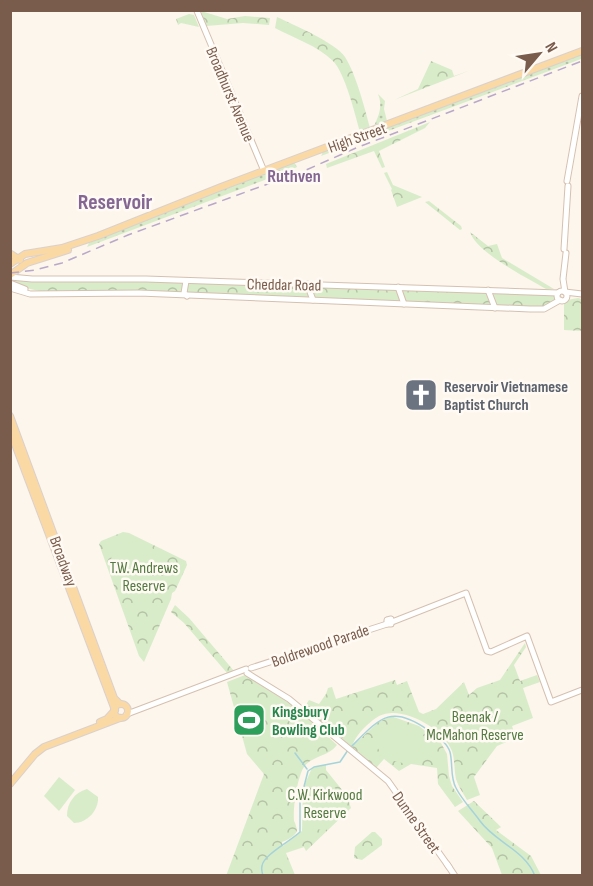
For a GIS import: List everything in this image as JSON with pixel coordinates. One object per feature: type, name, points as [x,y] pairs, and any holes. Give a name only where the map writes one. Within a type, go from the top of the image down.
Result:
[{"type":"main road","name":"Broadhurst Avenue","points":[[196,12],[264,171]]},
{"type":"main road","name":"High Street","points":[[15,260],[30,252],[62,248],[98,236],[582,51]]},
{"type":"main road","points":[[562,294],[567,185],[582,97]]},
{"type":"main road","name":"High Street","points":[[10,276],[27,263],[87,243],[98,236]]},
{"type":"main road","points":[[19,278],[16,273],[21,265],[11,254],[30,252]]},
{"type":"main road","points":[[15,260],[56,254]]},
{"type":"main road","name":"Cheddar Road","points":[[10,276],[32,279],[116,278],[582,294]]},
{"type":"main road","points":[[186,281],[184,293],[187,296]]},
{"type":"main road","name":"Cheddar Road","points":[[10,284],[38,294]]},
{"type":"main road","points":[[307,284],[313,300]]},
{"type":"main road","points":[[398,287],[404,304]]},
{"type":"main road","name":"Cheddar Road","points":[[10,288],[38,294],[111,293],[541,309],[562,294]]},
{"type":"main road","points":[[488,291],[495,308]]},
{"type":"main road","name":"Broadway","points":[[10,416],[12,431],[116,708],[117,716],[125,714]]},
{"type":"main road","name":"Boldrewood Parade","points":[[10,778],[37,747],[464,594],[484,644],[490,651],[527,637],[552,701],[582,690]]},
{"type":"main road","name":"Dunne Street","points":[[249,671],[256,679],[289,699],[384,778],[455,876]]},
{"type":"main road","points":[[116,708],[125,705],[125,714]]},
{"type":"main road","name":"Boldrewood Parade","points":[[10,784],[35,754],[44,747],[102,723],[116,708]]},
{"type":"green space","points":[[201,11],[227,19],[245,16],[270,18],[269,25],[243,23],[206,26]]},
{"type":"green space","points":[[189,14],[194,15],[199,27],[181,23],[178,25],[176,19]]},
{"type":"green space","points":[[277,17],[324,40],[345,57],[356,82],[370,128],[360,132],[345,84],[333,61],[313,47],[275,28]]},
{"type":"green space","points":[[582,53],[581,59],[321,156],[324,151]]},
{"type":"green space","points":[[431,61],[452,70],[454,76],[471,70],[394,100],[418,89]]},
{"type":"green space","points":[[378,94],[385,101],[387,121],[374,126],[380,106]]},
{"type":"green space","points":[[430,122],[425,128],[379,151],[385,167],[382,168],[374,151],[327,168],[326,164]]},
{"type":"green space","points":[[294,162],[297,167],[291,170],[87,247],[89,243]]},
{"type":"green space","points":[[387,172],[393,185],[422,197],[397,207],[384,173]]},
{"type":"green space","points":[[429,201],[462,229],[460,230],[425,202]]},
{"type":"green space","points":[[470,232],[488,246],[497,244],[502,258],[554,289],[546,289],[503,264],[482,248]]},
{"type":"green space","points":[[10,278],[184,282],[182,293],[39,291],[22,287],[11,282]]},
{"type":"green space","points":[[188,282],[305,285],[311,298],[186,295]]},
{"type":"green space","points":[[310,286],[397,289],[401,301],[315,299]]},
{"type":"green space","points":[[400,290],[487,292],[492,305],[406,303]]},
{"type":"green space","points":[[492,292],[536,295],[556,293],[558,300],[546,307],[538,308],[536,306],[496,306]]},
{"type":"green space","points":[[582,299],[582,331],[564,330],[564,304],[567,300]]},
{"type":"green space","name":"T.W. Andrews Reserve","points":[[123,532],[186,561],[187,565],[172,593],[144,662],[139,656],[99,544]]},
{"type":"green space","points":[[139,541],[149,545],[154,551],[156,558],[154,566],[142,579],[123,580],[112,569],[113,554],[120,546]]},
{"type":"green space","points":[[175,605],[234,671],[227,673],[184,623],[171,612]]},
{"type":"green space","name":"Beenak / McMahon Reserve","points":[[525,643],[526,647],[514,665],[520,681],[537,675],[540,682],[523,688],[533,718],[512,726],[516,738],[497,746],[474,777],[480,795],[467,800],[455,776],[453,754],[448,743],[431,727],[410,716],[388,713],[379,716],[363,729],[354,742],[352,747],[377,723],[391,716],[419,726],[441,743],[447,754],[452,786],[463,802],[455,807],[438,784],[437,768],[411,764],[399,771],[384,759],[376,768],[304,708],[309,700],[319,704],[328,688],[332,687],[336,699],[395,680],[397,685],[407,681],[419,712],[423,714],[436,709],[464,682],[469,695],[477,688],[500,680]]},
{"type":"green space","name":"C.W. Kirkwood Reserve","points":[[245,675],[297,708],[337,745],[304,767],[294,803],[294,821],[297,830],[293,836],[282,842],[283,846],[302,831],[303,788],[312,768],[326,765],[326,770],[347,796],[351,808],[306,851],[304,847],[286,853],[295,875],[226,876],[264,774],[247,754],[227,682]]},
{"type":"green space","name":"Kingsbury Bowling Club","points":[[249,694],[266,740],[249,746],[233,699]]},
{"type":"green space","points":[[403,725],[417,730],[428,740],[429,751],[419,761],[397,762],[384,755],[376,744],[381,731]]},
{"type":"green space","points":[[59,777],[75,790],[59,811],[44,796]]},
{"type":"green space","name":"C.W. Kirkwood Reserve","points":[[326,783],[333,786],[344,797],[344,814],[326,830],[319,830],[309,823],[306,802],[312,789]]},
{"type":"green space","points":[[87,789],[98,797],[98,802],[88,818],[74,823],[67,816],[68,807],[75,796]]},
{"type":"green space","points":[[474,801],[501,827],[496,830],[531,856],[541,875],[502,875],[492,848],[458,811]]},
{"type":"green space","points":[[372,832],[382,839],[382,845],[362,860],[354,858],[355,847]]},
{"type":"waterway","points":[[351,747],[378,722],[394,716],[404,717],[428,730],[449,748],[454,784],[464,801],[486,828],[524,859],[535,876]]},
{"type":"waterway","points":[[263,876],[262,867],[267,857],[300,832],[300,802],[308,771],[314,767],[340,762],[348,750]]},
{"type":"waterway","points":[[295,753],[307,769]]},
{"type":"railway","points":[[10,273],[62,263],[128,235],[306,170],[356,148],[582,61]]},
{"type":"place","name":"Reservoir Vietnamese Baptist Church","points":[[421,395]]},
{"type":"place","name":"Kingsbury Bowling Club","points":[[249,720]]},
{"type":"district","name":"Ruthven","points":[[294,176]]},
{"type":"district","name":"Reservoir","points":[[115,201]]}]
